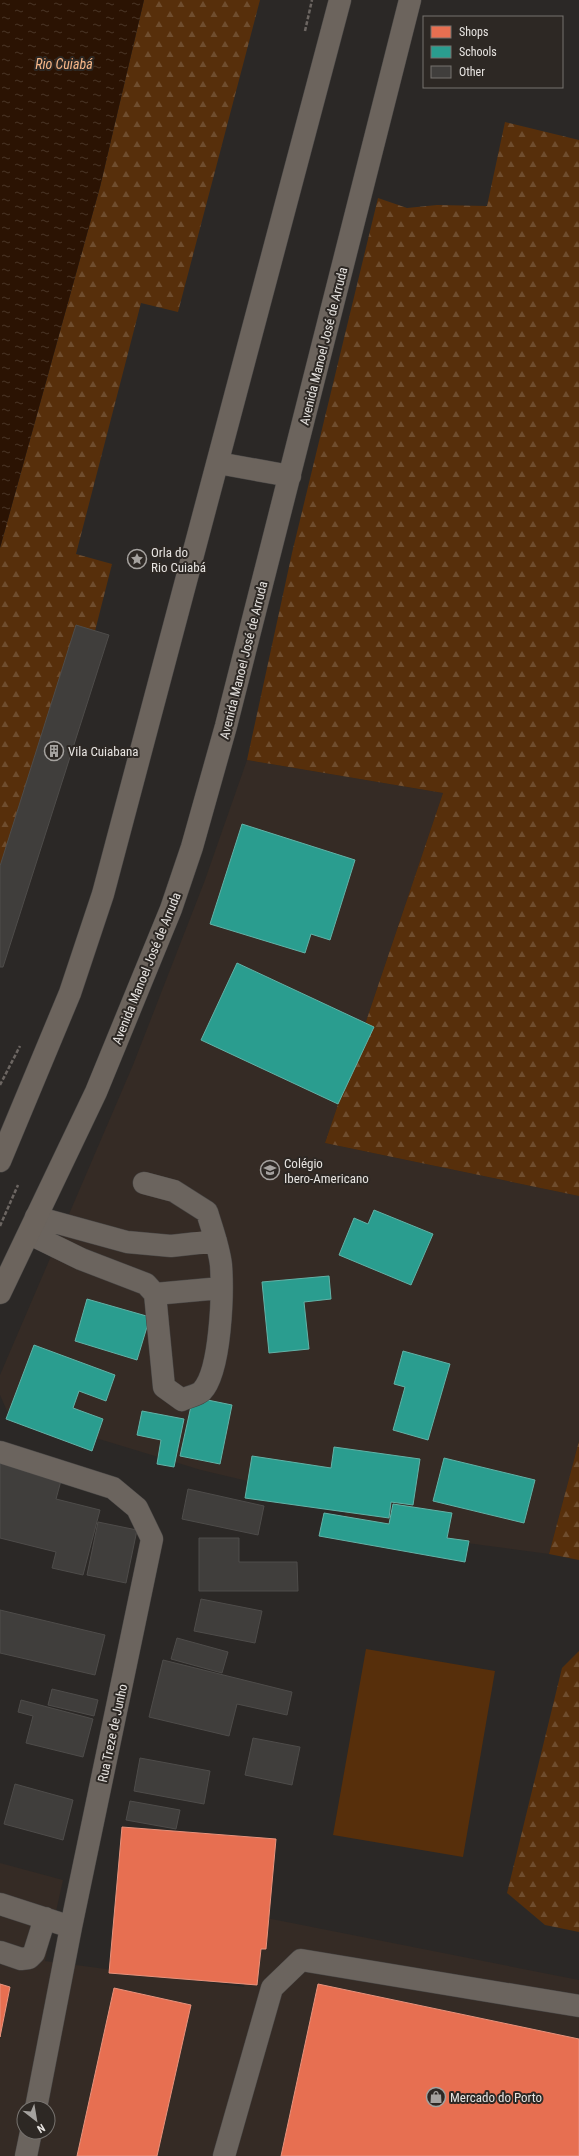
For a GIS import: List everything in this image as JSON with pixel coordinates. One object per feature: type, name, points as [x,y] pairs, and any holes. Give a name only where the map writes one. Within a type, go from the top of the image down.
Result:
[{"type":"main road","points":[[0,1161],[70,993],[103,894],[340,0]]},
{"type":"main road","name":"Avenida Manoel José de Arruda","points":[[0,1293],[96,1092],[171,909],[192,847],[226,726],[410,0]]},
{"type":"main road","points":[[218,463],[290,476]]},
{"type":"street","points":[[33,1225],[80,1258],[146,1284],[155,1294],[164,1387],[182,1400],[202,1392],[214,1370],[220,1320],[221,1264],[207,1212],[174,1191],[144,1183]]},
{"type":"street","points":[[33,1225],[127,1242],[171,1246],[216,1241]]},
{"type":"street","points":[[155,1294],[221,1288]]},
{"type":"street","name":"Rua Treze de Junho","points":[[0,1452],[113,1488],[137,1508],[152,1539],[71,1927],[38,2100]]},
{"type":"street","points":[[0,1904],[71,1927]]},
{"type":"street","points":[[0,1952],[22,1959],[29,1958],[34,1953],[45,1918]]},
{"type":"street","points":[[224,2156],[272,1988],[301,1960],[579,2006]]},
{"type":"street","points":[[26,2156],[29,2140]]},
{"type":"path","points":[[0,1226],[18,1185]]},
{"type":"shaded area","name":"Colégio Ibero-Americano","points":[[247,760],[443,793],[325,1143],[579,1196],[579,1441],[549,1554],[339,1526],[349,1505],[201,1470],[7,1411],[0,1395],[0,1375],[133,1065],[205,880]]},
{"type":"shaded area","points":[[0,1863],[63,1880],[45,1961],[244,1987],[252,1915],[579,1980],[579,2156],[0,2156]]},
{"type":"green space","points":[[144,0],[260,0],[178,312],[141,303],[76,554],[112,564],[95,631],[0,866],[0,548],[100,187]]},
{"type":"green space","points":[[505,122],[579,140],[579,1196],[325,1143],[443,793],[247,760],[292,553],[378,198],[407,208],[437,205],[487,206]]},
{"type":"green space","points":[[579,1441],[579,1560],[549,1554]]},
{"type":"green space","points":[[366,1649],[495,1671],[463,1857],[333,1835]]},
{"type":"green space","points":[[579,1651],[579,1932],[545,1925],[507,1893],[562,1668]]},
{"type":"water","name":"Rio Cuiabá","points":[[0,0],[144,0],[100,187],[0,548]]},
{"type":"building: Shops","points":[[122,1827],[276,1839],[266,1949],[261,1949],[257,1985],[109,1973]]},
{"type":"building: Shops","points":[[0,1984],[10,1987],[0,2037]]},
{"type":"building: Shops","name":"Mercado do Porto","points":[[318,1984],[579,2039],[579,2156],[281,2156]]},
{"type":"building: Shops","points":[[114,1988],[191,2005],[157,2156],[77,2156]]},
{"type":"building: Schools","points":[[242,824],[355,860],[330,940],[311,934],[305,953],[210,924]]},
{"type":"building: Schools","points":[[237,963],[374,1027],[338,1104],[201,1040]]},
{"type":"building: Schools","points":[[374,1210],[433,1234],[411,1285],[339,1255],[354,1218],[368,1224]]},
{"type":"building: Schools","points":[[329,1276],[331,1299],[304,1302],[309,1349],[269,1353],[262,1282]]},
{"type":"building: Schools","points":[[87,1299],[150,1317],[137,1360],[75,1341]]},
{"type":"building: Schools","points":[[34,1345],[115,1375],[106,1401],[79,1391],[73,1408],[103,1419],[92,1451],[6,1419]]},
{"type":"building: Schools","points":[[403,1351],[450,1364],[428,1440],[393,1430],[405,1387],[394,1384]]},
{"type":"building: Schools","points":[[193,1397],[232,1405],[220,1464],[180,1456]]},
{"type":"building: Schools","points":[[142,1411],[184,1419],[174,1467],[157,1464],[161,1440],[137,1435]]},
{"type":"building: Schools","points":[[334,1447],[420,1459],[413,1505],[391,1502],[389,1518],[245,1498],[252,1456],[331,1468]]},
{"type":"building: Schools","points":[[444,1458],[535,1480],[524,1523],[433,1501]]},
{"type":"building: Schools","points":[[393,1504],[452,1513],[447,1538],[469,1541],[465,1562],[319,1536],[324,1513],[389,1524]]},
{"type":"building: Other","name":"Vila Cuiabana","points":[[76,625],[109,635],[3,967],[0,967],[0,866]]},
{"type":"building: Other","points":[[0,1462],[62,1477],[56,1499],[100,1510],[83,1575],[52,1568],[56,1552],[0,1538]]},
{"type":"building: Other","points":[[188,1489],[264,1506],[258,1535],[182,1519]]},
{"type":"building: Other","points":[[98,1522],[137,1530],[126,1583],[87,1575]]},
{"type":"building: Other","points":[[199,1538],[239,1538],[239,1562],[297,1562],[298,1591],[199,1591]]},
{"type":"building: Other","points":[[201,1599],[262,1611],[255,1643],[194,1631]]},
{"type":"building: Other","points":[[0,1610],[105,1635],[95,1675],[0,1653]]},
{"type":"building: Other","points":[[177,1638],[228,1652],[222,1673],[171,1659]]},
{"type":"building: Other","points":[[163,1660],[292,1692],[287,1715],[237,1704],[229,1736],[149,1717]]},
{"type":"building: Other","points":[[52,1689],[98,1700],[94,1716],[48,1705]]},
{"type":"building: Other","points":[[21,1700],[93,1719],[83,1757],[26,1743],[33,1716],[18,1712]]},
{"type":"building: Other","points":[[253,1738],[300,1747],[292,1785],[245,1775]]},
{"type":"building: Other","points":[[140,1758],[210,1771],[204,1804],[134,1791]]},
{"type":"building: Other","points":[[15,1784],[73,1800],[63,1840],[4,1824]]},
{"type":"building: Other","points":[[130,1801],[180,1810],[176,1829],[126,1820]]},
{"type":"place","name":"Orla do Rio Cuiabá","points":[[137,559]]},
{"type":"place","name":"Vila Cuiabana","points":[[54,751]]},
{"type":"place","name":"Colégio Ibero-Americano","points":[[270,1170]]},
{"type":"place","name":"Mercado do Porto","points":[[436,2097]]}]
